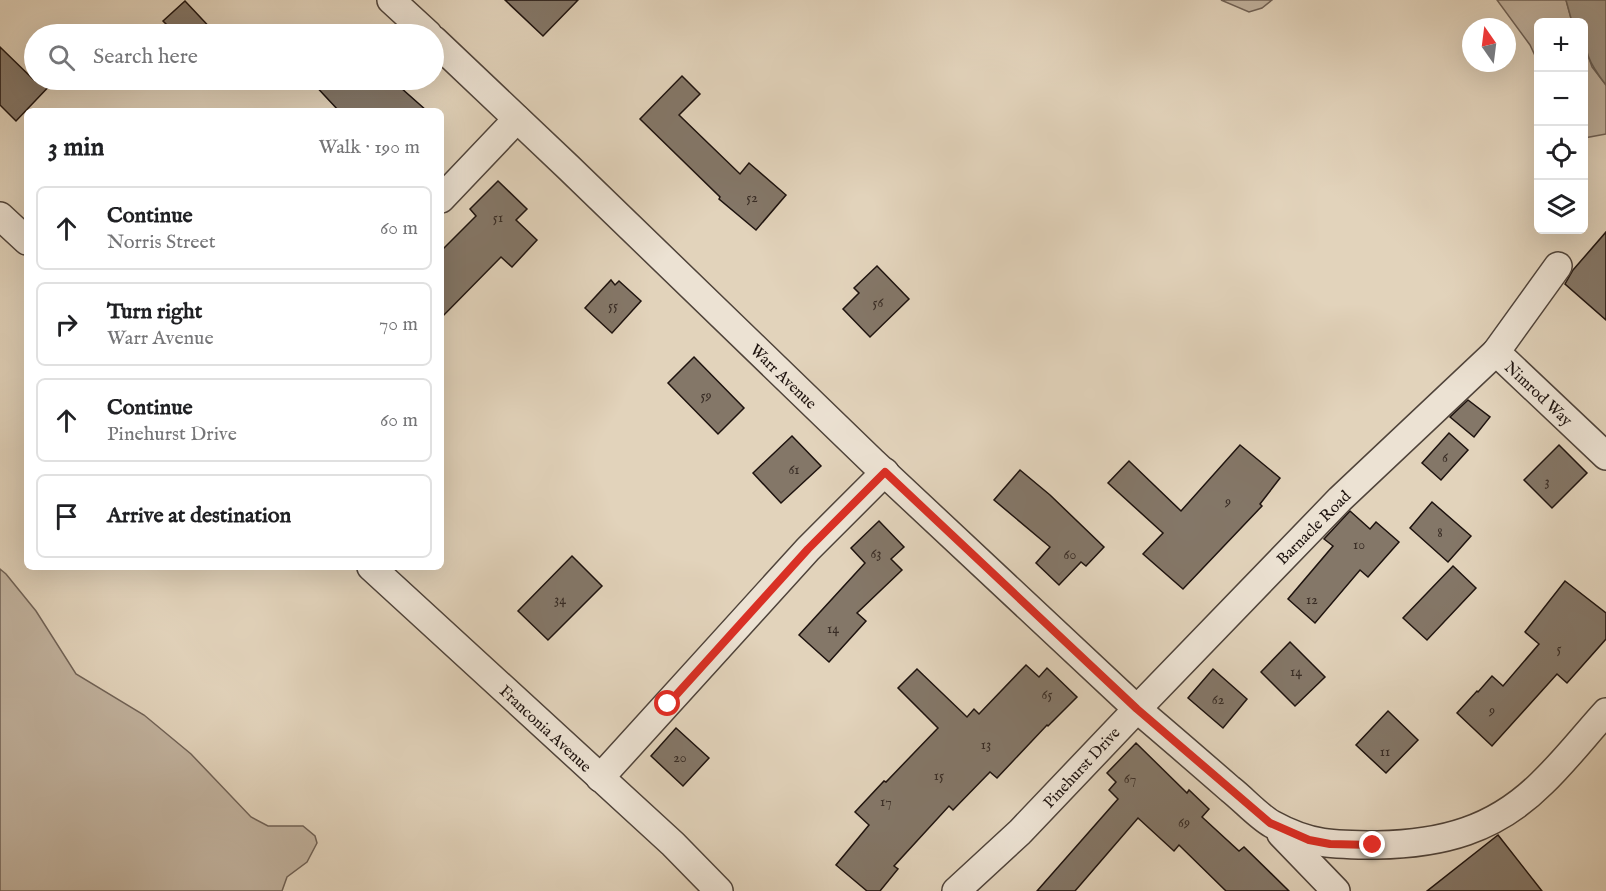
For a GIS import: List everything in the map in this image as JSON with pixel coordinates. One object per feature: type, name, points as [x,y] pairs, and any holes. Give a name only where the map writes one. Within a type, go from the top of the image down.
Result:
[{"type":"street","points":[[392,0],[417,24]]},
{"type":"street","name":"Warr Avenue","points":[[444,50],[885,472],[1137,709]]},
{"type":"street","points":[[444,196],[517,119]]},
{"type":"street","points":[[0,216],[24,238]]},
{"type":"street","name":"Nimrod Way","points":[[1558,266],[1496,352],[1606,456]]},
{"type":"street","name":"Barnacle Road","points":[[1137,709],[1340,499],[1496,352]]},
{"type":"street","points":[[600,778],[793,565],[885,472]]},
{"type":"street","name":"Franconia Avenue","points":[[374,570],[673,844],[719,891]]},
{"type":"street","points":[[1137,709],[1270,823],[1336,891]]},
{"type":"street","name":"Pinehurst Drive","points":[[956,891],[1020,832],[1137,709]]},
{"type":"street","points":[[1270,823],[1309,840],[1330,844],[1426,842],[1471,830],[1506,812],[1541,784],[1606,712]]},
{"type":"shaded area","points":[[1221,0],[1272,0],[1262,8],[1249,12]]},
{"type":"shaded area","points":[[1497,0],[1566,0],[1571,18],[1534,18],[1534,54],[1516,26],[1516,18],[1510,18]]},
{"type":"shaded area","points":[[1566,0],[1606,0],[1606,85],[1588,56],[1588,18],[1571,18]]},
{"type":"shaded area","points":[[1588,56],[1592,67],[1606,85],[1606,134],[1588,137]]},
{"type":"shaded area","points":[[0,569],[36,611],[76,674],[144,715],[191,754],[251,817],[268,826],[303,826],[315,836],[317,843],[307,862],[287,877],[282,891],[0,891]]},
{"type":"building","points":[[505,0],[578,0],[543,36]]},
{"type":"building","points":[[185,1],[207,24],[166,24],[163,21]]},
{"type":"building","points":[[0,47],[24,70],[24,90],[45,90],[28,108],[24,108],[24,113],[16,121],[0,105]]},
{"type":"building","points":[[682,76],[700,94],[679,115],[740,174],[749,163],[786,195],[756,230],[719,199],[720,197],[640,119]]},
{"type":"building","points":[[319,90],[403,90],[424,108],[336,108]]},
{"type":"building","points":[[498,181],[527,209],[516,220],[537,240],[512,267],[501,257],[444,315],[444,248],[476,216],[470,209]]},
{"type":"building","points":[[1606,232],[1606,320],[1565,284],[1573,270]]},
{"type":"building","points":[[877,266],[909,299],[870,337],[843,309],[859,293],[854,288]]},
{"type":"building","points":[[611,280],[615,285],[619,281],[641,301],[612,333],[585,308]]},
{"type":"building","points":[[694,357],[744,408],[718,434],[668,383]]},
{"type":"building","points":[[1468,400],[1490,417],[1474,437],[1450,417]]},
{"type":"building","points":[[1449,433],[1468,450],[1441,480],[1422,463]]},
{"type":"building","points":[[792,436],[821,466],[781,503],[753,473]]},
{"type":"building","points":[[1240,445],[1280,478],[1260,504],[1262,506],[1183,589],[1143,554],[1163,533],[1108,483],[1129,461],[1181,511]]},
{"type":"building","points":[[1559,445],[1587,473],[1552,508],[1524,480]]},
{"type":"building","points":[[1020,470],[1050,495],[1104,547],[1086,566],[1081,562],[1059,585],[1036,563],[1050,547],[994,500]]},
{"type":"building","points":[[1432,502],[1471,536],[1448,562],[1410,528]]},
{"type":"building","points":[[1350,511],[1370,529],[1376,522],[1399,542],[1368,577],[1360,570],[1315,623],[1288,599],[1333,546],[1324,539]]},
{"type":"building","points":[[879,521],[904,547],[891,559],[902,570],[857,613],[866,621],[829,662],[799,635],[865,563],[851,548]]},
{"type":"building","points":[[572,556],[602,586],[548,640],[518,611]]},
{"type":"building","points":[[1453,566],[1476,588],[1427,640],[1403,618]]},
{"type":"building","points":[[1565,581],[1606,613],[1606,639],[1567,683],[1557,674],[1492,746],[1457,713],[1492,676],[1503,686],[1539,644],[1525,632]]},
{"type":"building","points":[[1290,642],[1325,677],[1295,706],[1261,672]]},
{"type":"building","points":[[1026,665],[1039,677],[1047,668],[1077,697],[997,778],[990,772],[953,810],[949,806],[894,866],[898,869],[880,891],[867,891],[836,865],[869,825],[855,812],[938,728],[898,688],[917,669],[967,717],[974,709],[979,714]]},
{"type":"building","points":[[1213,669],[1247,699],[1223,728],[1188,698]]},
{"type":"building","points":[[1388,711],[1418,740],[1386,773],[1356,745]]},
{"type":"building","points":[[676,728],[709,758],[683,786],[651,756]]},
{"type":"building","points":[[1136,743],[1187,793],[1189,790],[1209,809],[1202,817],[1239,851],[1244,847],[1289,891],[1226,891],[1179,845],[1174,851],[1138,818],[1075,891],[1037,891],[1118,799],[1109,790],[1116,782],[1107,773]]},
{"type":"building","points":[[1498,835],[1542,891],[1427,891]]},
{"type":"route","points":[[668,704],[750,611],[885,472],[1137,709],[1270,823],[1309,840],[1330,844],[1373,845]]}]
